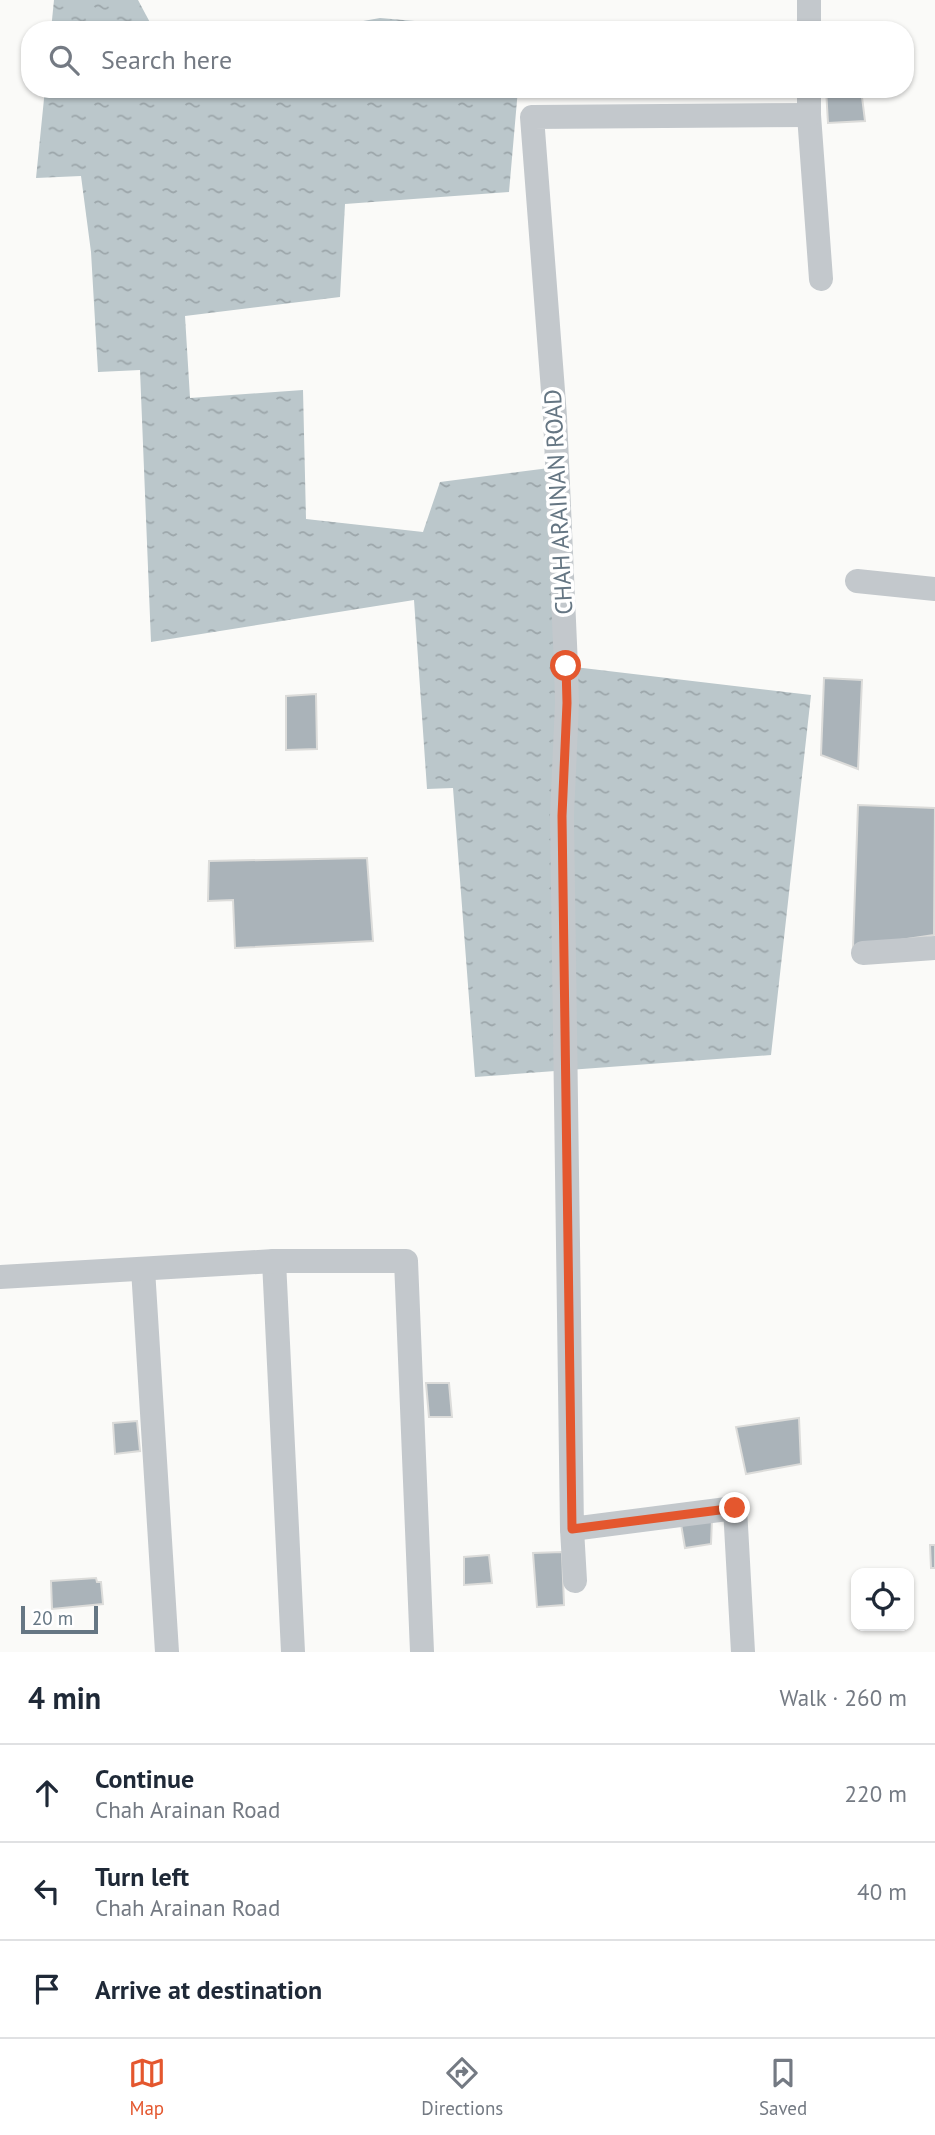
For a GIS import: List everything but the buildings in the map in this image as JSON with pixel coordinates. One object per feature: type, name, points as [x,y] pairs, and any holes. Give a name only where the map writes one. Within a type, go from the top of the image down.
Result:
[{"type":"street","points":[[809,0],[809,21]]},
{"type":"street","points":[[809,98],[821,279]]},
{"type":"street","name":"CHAH ARAINAN ROAD","points":[[572,1529],[562,816],[567,703],[555,417],[532,117],[809,114]]},
{"type":"street","points":[[857,581],[935,589]]},
{"type":"street","points":[[863,953],[935,948]]},
{"type":"street","points":[[274,1261],[293,1652]]},
{"type":"street","points":[[0,1277],[274,1261],[406,1261],[422,1652]]},
{"type":"street","points":[[143,1269],[167,1652]]},
{"type":"street","points":[[575,1581],[572,1529],[735,1508],[743,1652]]},
{"type":"water","points":[[54,0],[138,0],[149,21],[52,21]]},
{"type":"water","points":[[380,18],[415,21],[363,21]]},
{"type":"water","points":[[44,98],[517,98],[509,192],[345,204],[340,297],[185,316],[190,398],[303,390],[306,519],[423,532],[440,482],[557,467],[566,666],[811,695],[771,1055],[475,1077],[453,788],[427,789],[414,600],[151,642],[140,370],[98,372],[91,252],[81,176],[36,178]]},
{"type":"route","points":[[566,666],[562,816],[572,1529],[735,1508]]}]
